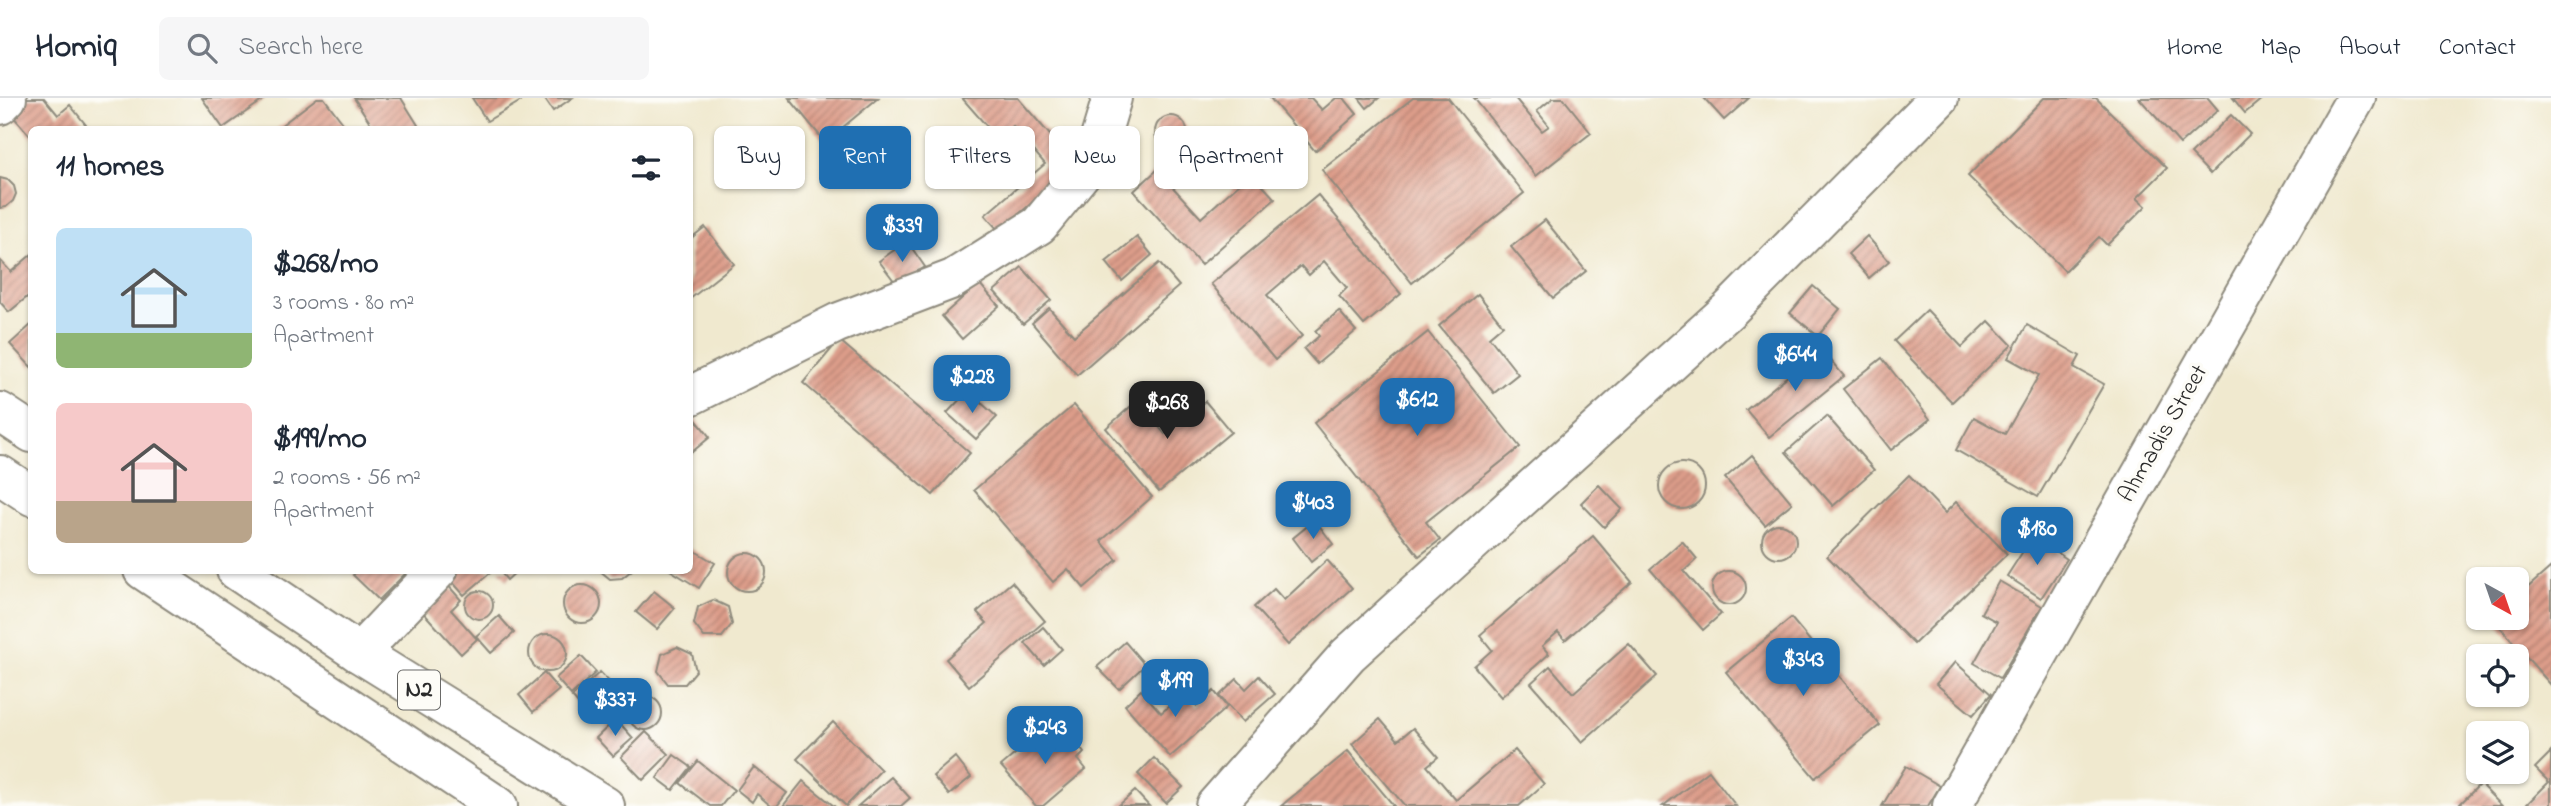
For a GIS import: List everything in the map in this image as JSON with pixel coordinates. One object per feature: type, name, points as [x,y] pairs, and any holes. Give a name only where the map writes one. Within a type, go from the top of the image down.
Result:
[{"type":"main road","points":[[0,105],[7,98]]},
{"type":"main road","points":[[693,395],[837,323],[953,279],[1039,225],[1094,158],[1112,98]]},
{"type":"main road","points":[[1215,806],[1348,655],[1730,309],[1939,98]]},
{"type":"main road","name":"Ahmadis Street","points":[[1952,806],[2356,98]]},
{"type":"main road","points":[[0,412],[28,430]]},
{"type":"main road","points":[[0,475],[28,493]]},
{"type":"main road","name":"N2","points":[[150,574],[498,806]]},
{"type":"main road","name":"N2","points":[[242,574],[359,653],[605,806]]},
{"type":"main road","points":[[359,653],[434,574]]},
{"type":"building","points":[[15,98],[44,98],[58,115],[70,105],[87,126],[28,126],[28,133],[5,107]]},
{"type":"building","points":[[202,98],[266,98],[226,126],[222,126]]},
{"type":"building","points":[[317,98],[324,98],[345,126],[280,126]]},
{"type":"building","points":[[354,98],[401,98],[418,126],[372,126]]},
{"type":"building","points":[[472,98],[519,98],[521,101],[487,121]]},
{"type":"building","points":[[544,98],[572,98],[553,111]]},
{"type":"building","points":[[789,98],[878,98],[844,126],[819,126],[819,135]]},
{"type":"building","points":[[962,98],[1018,98],[1049,134],[1049,188],[999,231],[985,215],[1016,189],[1035,189],[1035,172],[1045,164],[1035,152],[1035,126],[987,126]]},
{"type":"building","points":[[1270,98],[1311,98],[1322,110],[1336,98],[1344,98],[1357,114],[1315,151],[1308,143],[1308,126],[1294,126]]},
{"type":"building","points":[[1359,98],[1379,98],[1367,108]]},
{"type":"building","points":[[1413,98],[1448,98],[1524,193],[1412,283],[1322,170]]},
{"type":"building","points":[[1474,98],[1515,98],[1542,131],[1549,126],[1537,111],[1553,98],[1563,98],[1591,133],[1536,176]]},
{"type":"building","points":[[1704,98],[1749,98],[1724,120]]},
{"type":"building","points":[[2044,98],[2096,98],[2167,168],[2137,198],[2146,206],[2107,245],[2099,237],[2065,271],[1968,176]]},
{"type":"building","points":[[2139,98],[2208,98],[2218,110],[2180,144]]},
{"type":"building","points":[[2233,98],[2263,98],[2245,113]]},
{"type":"building","points":[[2231,115],[2250,134],[2210,174],[2191,154]]},
{"type":"building","points":[[1171,116],[1182,121],[1185,126],[1157,126],[1160,121]]},
{"type":"building","points":[[1154,173],[1154,189],[1174,189],[1201,218],[1233,189],[1266,189],[1275,199],[1201,265],[1134,191],[1140,189],[1140,186]]},
{"type":"building","points":[[0,178],[8,180],[14,186],[16,194],[13,201],[0,208]]},
{"type":"building","points":[[1318,195],[1401,294],[1364,325],[1339,296],[1347,288],[1324,261],[1309,275],[1301,266],[1267,295],[1302,336],[1275,360],[1211,284]]},
{"type":"building","points":[[1545,220],[1586,271],[1553,298],[1511,247]]},
{"type":"building","points":[[705,227],[734,264],[693,297],[693,237]]},
{"type":"building","points":[[1867,236],[1889,261],[1869,278],[1848,254]]},
{"type":"building","points":[[1137,237],[1152,255],[1122,281],[1106,262]]},
{"type":"building","points":[[907,241],[925,267],[898,286],[879,261]]},
{"type":"building","points":[[28,257],[28,296],[9,312],[0,302],[0,260],[11,272]]},
{"type":"building","points":[[1159,263],[1179,286],[1077,375],[1032,323],[1049,308],[1074,336]]},
{"type":"building","points":[[1022,267],[1051,300],[1023,324],[994,291]]},
{"type":"building","points":[[979,283],[999,306],[962,339],[942,316]]},
{"type":"building","points":[[1813,286],[1840,309],[1818,336],[1790,313]]},
{"type":"building","points":[[1478,294],[1503,325],[1489,337],[1518,374],[1494,393],[1439,326]]},
{"type":"building","points":[[1927,310],[1962,347],[1989,321],[2012,345],[1952,402],[1894,341]]},
{"type":"building","points":[[1339,311],[1356,331],[1317,364],[1304,349],[1319,336],[1315,331]]},
{"type":"building","points":[[2027,325],[2080,356],[2074,367],[2104,384],[2038,497],[1956,450],[1974,417],[2005,434],[2039,375],[2008,358]]},
{"type":"building","points":[[28,328],[28,364],[10,344]]},
{"type":"building","points":[[1428,332],[1520,447],[1426,522],[1440,540],[1419,556],[1314,423]]},
{"type":"building","points":[[839,340],[970,453],[933,495],[803,383]]},
{"type":"building","points":[[1821,349],[1844,376],[1769,437],[1746,410]]},
{"type":"building","points":[[1882,358],[1930,419],[1891,450],[1843,389]]},
{"type":"building","points":[[968,391],[997,417],[976,439],[947,413]]},
{"type":"building","points":[[1137,401],[1165,434],[1205,401],[1231,432],[1159,492],[1106,428]]},
{"type":"building","points":[[1074,405],[1152,497],[1101,541],[1117,560],[1084,588],[1068,569],[1053,582],[974,490]]},
{"type":"building","points":[[693,416],[710,437],[693,451]]},
{"type":"building","points":[[1827,416],[1874,470],[1833,506],[1786,452]]},
{"type":"building","points":[[1752,455],[1792,503],[1765,525],[1725,478]]},
{"type":"building","points":[[1682,463],[1698,470],[1705,486],[1698,502],[1682,509],[1666,502],[1659,486],[1666,470]]},
{"type":"building","points":[[1909,475],[1945,513],[1956,502],[2007,554],[1914,644],[1827,556]]},
{"type":"building","points":[[1599,485],[1622,509],[1604,527],[1581,503]]},
{"type":"building","points":[[1315,520],[1333,544],[1311,562],[1293,538]]},
{"type":"building","points":[[1779,524],[1791,529],[1796,541],[1791,553],[1779,558],[1767,553],[1762,541],[1767,529]]},
{"type":"building","points":[[1593,536],[1632,582],[1565,640],[1558,632],[1542,646],[1549,654],[1501,697],[1474,666],[1492,650],[1480,635]]},
{"type":"building","points":[[2033,536],[2067,559],[2041,598],[2007,576]]},
{"type":"building","points":[[1682,541],[1697,559],[1684,571],[1721,614],[1703,630],[1650,569]]},
{"type":"building","points":[[693,550],[715,563],[699,588],[676,574],[693,574]]},
{"type":"building","points":[[747,553],[760,559],[766,572],[760,585],[747,591],[734,585],[728,572],[734,559]]},
{"type":"building","points":[[1327,560],[1352,588],[1288,645],[1254,607],[1274,589],[1284,600]]},
{"type":"building","points":[[2551,567],[2551,685],[2529,660],[2529,644],[2515,644],[2503,630],[2529,630],[2529,586]]},
{"type":"building","points":[[1729,571],[1741,576],[1746,588],[1741,600],[1729,605],[1717,600],[1712,588],[1717,576]]},
{"type":"building","points":[[354,574],[405,574],[379,600]]},
{"type":"building","points":[[453,574],[489,574],[464,595],[449,578]]},
{"type":"building","points":[[502,574],[514,574],[507,580]]},
{"type":"building","points":[[604,574],[627,574],[622,578],[610,579]]},
{"type":"building","points":[[1999,581],[2042,606],[2000,678],[1974,663],[1997,622],[1981,613]]},
{"type":"building","points":[[1012,582],[1045,621],[969,686],[946,659],[987,623],[977,612]]},
{"type":"building","points":[[447,584],[461,600],[451,610],[477,639],[461,654],[420,609]]},
{"type":"building","points":[[582,585],[595,591],[601,604],[595,617],[582,623],[569,617],[563,604],[569,591]]},
{"type":"building","points":[[479,591],[489,595],[493,605],[489,615],[479,619],[469,615],[465,605],[469,595]]},
{"type":"building","points":[[654,591],[675,608],[657,629],[636,612]]},
{"type":"building","points":[[713,600],[728,607],[732,624],[722,637],[704,637],[694,624],[698,607]]},
{"type":"building","points":[[499,616],[514,633],[491,653],[476,636]]},
{"type":"building","points":[[1791,618],[1880,725],[1815,778],[1726,672]]},
{"type":"building","points":[[1043,627],[1062,649],[1044,665],[1025,643]]},
{"type":"building","points":[[548,634],[561,640],[567,653],[561,666],[548,672],[535,666],[529,653],[535,640]]},
{"type":"building","points":[[1125,642],[1145,665],[1119,689],[1097,667]]},
{"type":"building","points":[[1629,644],[1657,676],[1582,742],[1531,683],[1550,666],[1573,693]]},
{"type":"building","points":[[677,647],[692,654],[696,671],[685,684],[668,684],[658,671],[662,654]]},
{"type":"building","points":[[581,656],[596,672],[571,695],[556,678]]},
{"type":"building","points":[[1955,662],[1991,694],[1973,715],[1936,684]]},
{"type":"building","points":[[600,672],[629,703],[606,724],[594,711],[589,716],[572,697]]},
{"type":"building","points":[[544,673],[559,690],[533,712],[519,695]]},
{"type":"building","points":[[1259,676],[1275,694],[1243,722],[1219,696],[1237,679],[1246,689]]},
{"type":"building","points":[[1141,690],[1161,713],[1185,693],[1197,706],[1214,691],[1227,707],[1170,757],[1125,705]]},
{"type":"building","points":[[645,696],[657,701],[662,713],[657,725],[645,730],[633,725],[628,713],[633,701]]},
{"type":"building","points":[[616,719],[633,738],[613,756],[596,738]]},
{"type":"building","points":[[1380,719],[1398,740],[1413,728],[1438,757],[1427,766],[1456,800],[1515,750],[1544,784],[1519,806],[1405,806],[1352,744]]},
{"type":"building","points":[[833,722],[881,770],[846,806],[797,759]]},
{"type":"building","points":[[1049,725],[1062,740],[1069,734],[1084,753],[1078,759],[1086,769],[1043,806],[1036,806],[1001,766]]},
{"type":"building","points":[[646,732],[669,754],[643,780],[621,757]]},
{"type":"building","points":[[1348,751],[1394,806],[1281,806]]},
{"type":"building","points":[[2551,752],[2551,806],[2525,806],[2549,782],[2535,768]]},
{"type":"building","points":[[674,755],[691,767],[673,790],[657,778]]},
{"type":"building","points":[[955,757],[971,777],[949,795],[933,776]]},
{"type":"building","points":[[1154,758],[1183,787],[1166,803],[1138,774]]},
{"type":"building","points":[[698,761],[734,790],[721,806],[710,806],[680,783]]},
{"type":"building","points":[[1906,766],[1940,786],[1928,806],[1882,806]]},
{"type":"building","points":[[754,767],[787,793],[777,806],[771,806],[757,794],[752,802],[737,790]]},
{"type":"building","points":[[1709,771],[1736,806],[1663,806]]},
{"type":"building","points":[[891,777],[910,798],[901,806],[858,806]]},
{"type":"building","points":[[803,781],[834,806],[783,806]]},
{"type":"building","points":[[2480,784],[2502,806],[2458,806]]},
{"type":"building","points":[[1135,791],[1149,806],[1118,806]]}]
